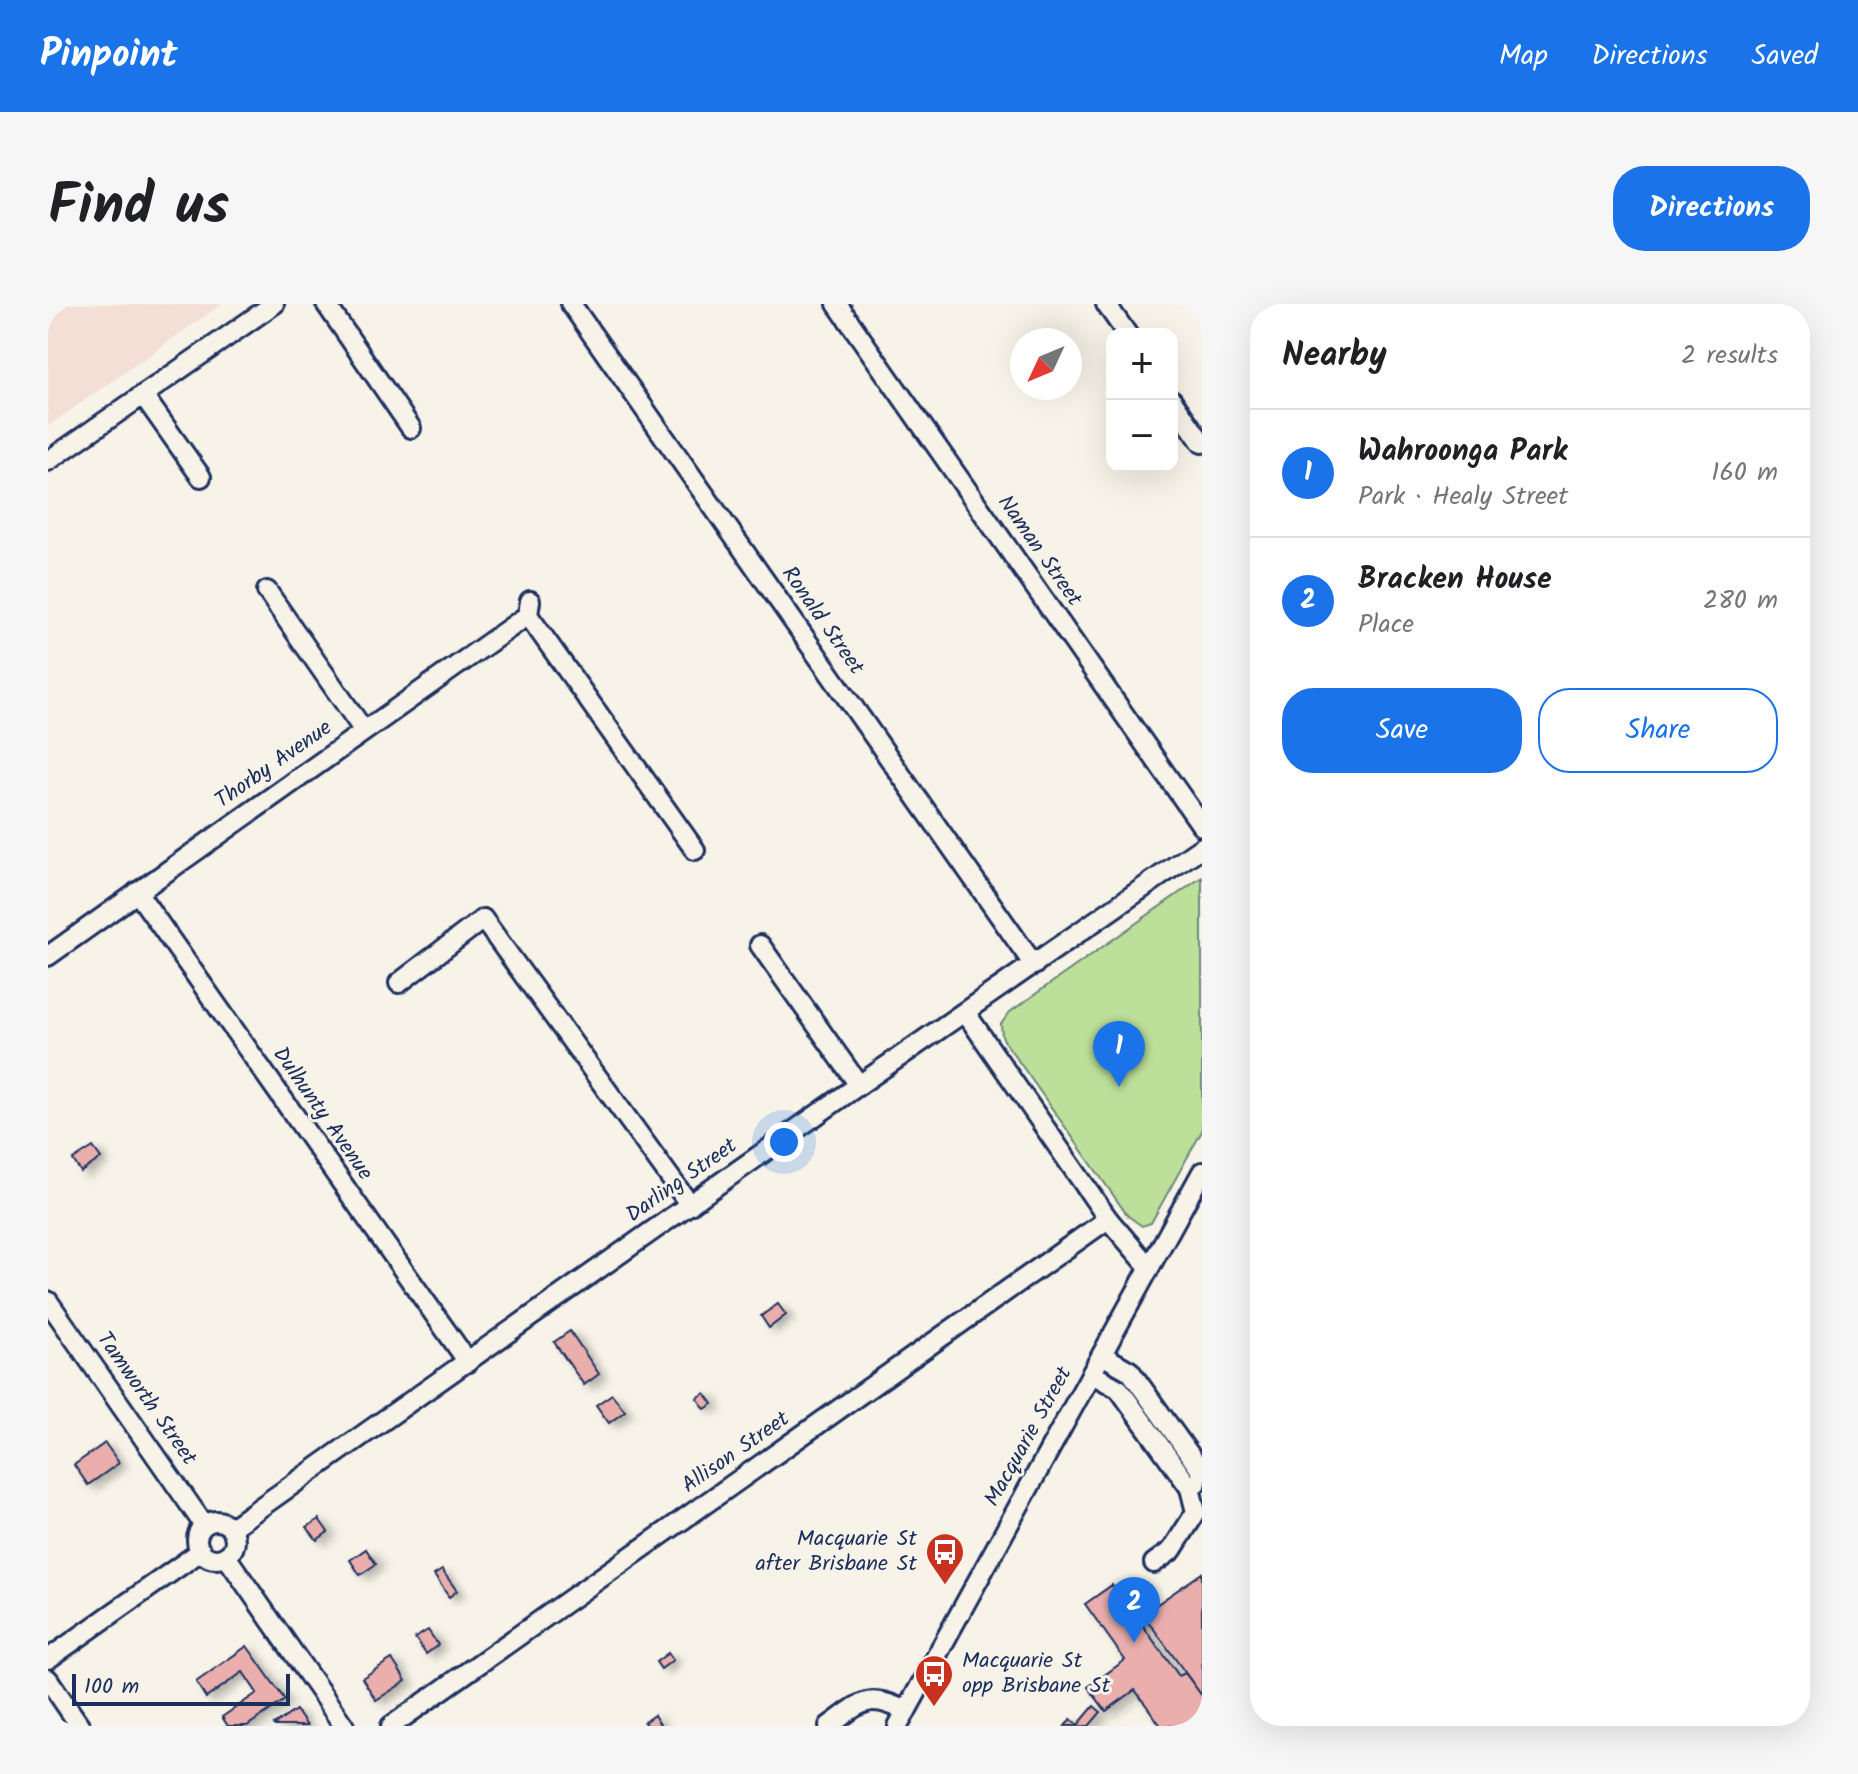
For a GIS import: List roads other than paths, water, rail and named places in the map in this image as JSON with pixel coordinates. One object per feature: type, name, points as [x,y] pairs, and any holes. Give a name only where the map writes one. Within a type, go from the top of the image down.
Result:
[{"type":"street","points":[[48,461],[274,304]]},
{"type":"street","points":[[326,304],[411,428]]},
{"type":"street","name":"Ronald Street","points":[[571,304],[1034,965]]},
{"type":"street","name":"Naman Street","points":[[837,304],[1202,826]]},
{"type":"street","points":[[1106,304],[1123,328]]},
{"type":"street","points":[[143,395],[201,477]]},
{"type":"street","points":[[1178,409],[1202,443]]},
{"type":"street","points":[[267,591],[364,731]]},
{"type":"street","name":"Thorby Avenue","points":[[48,956],[364,731],[529,608],[695,850]]},
{"type":"street","name":"Darling Street","points":[[231,1528],[1202,847]]},
{"type":"street","name":"Dulhunty Avenue","points":[[137,892],[468,1362]]},
{"type":"street","points":[[399,983],[483,919],[690,1205]]},
{"type":"street","points":[[760,945],[859,1085]]},
{"type":"street","points":[[965,1012],[1108,1219],[1149,1267]]},
{"type":"street","name":"Macquarie Street","points":[[901,1722],[1202,1172]]},
{"type":"street","name":"Allison Street","points":[[391,1726],[1108,1219]]},
{"type":"street","name":"Tamworth Street","points":[[48,1301],[204,1525]]},
{"type":"street","points":[[1102,1355],[1130,1371],[1202,1472]]},
{"type":"street","points":[[1092,1374],[1119,1389],[1196,1483],[1196,1512],[1172,1550],[1154,1563]]},
{"type":"street","points":[[201,1551],[198,1534],[204,1525],[215,1521],[231,1528],[235,1540],[226,1556]]},
{"type":"street","points":[[201,1551],[215,1558],[226,1556]]},
{"type":"street","points":[[48,1659],[201,1551]]},
{"type":"street","points":[[226,1556],[344,1726]]},
{"type":"street","points":[[48,1679],[80,1726]]},
{"type":"street","points":[[829,1726],[871,1700],[883,1700],[901,1722]]},
{"type":"place","name":"Wahroonga Park","points":[[1119,1087]]},
{"type":"place","name":"Macquarie St after Brisbane St","points":[[945,1586]]},
{"type":"place","name":"Bracken House","points":[[1134,1643]]},
{"type":"place","name":"Macquarie St opp Brisbane St","points":[[934,1708]]}]
